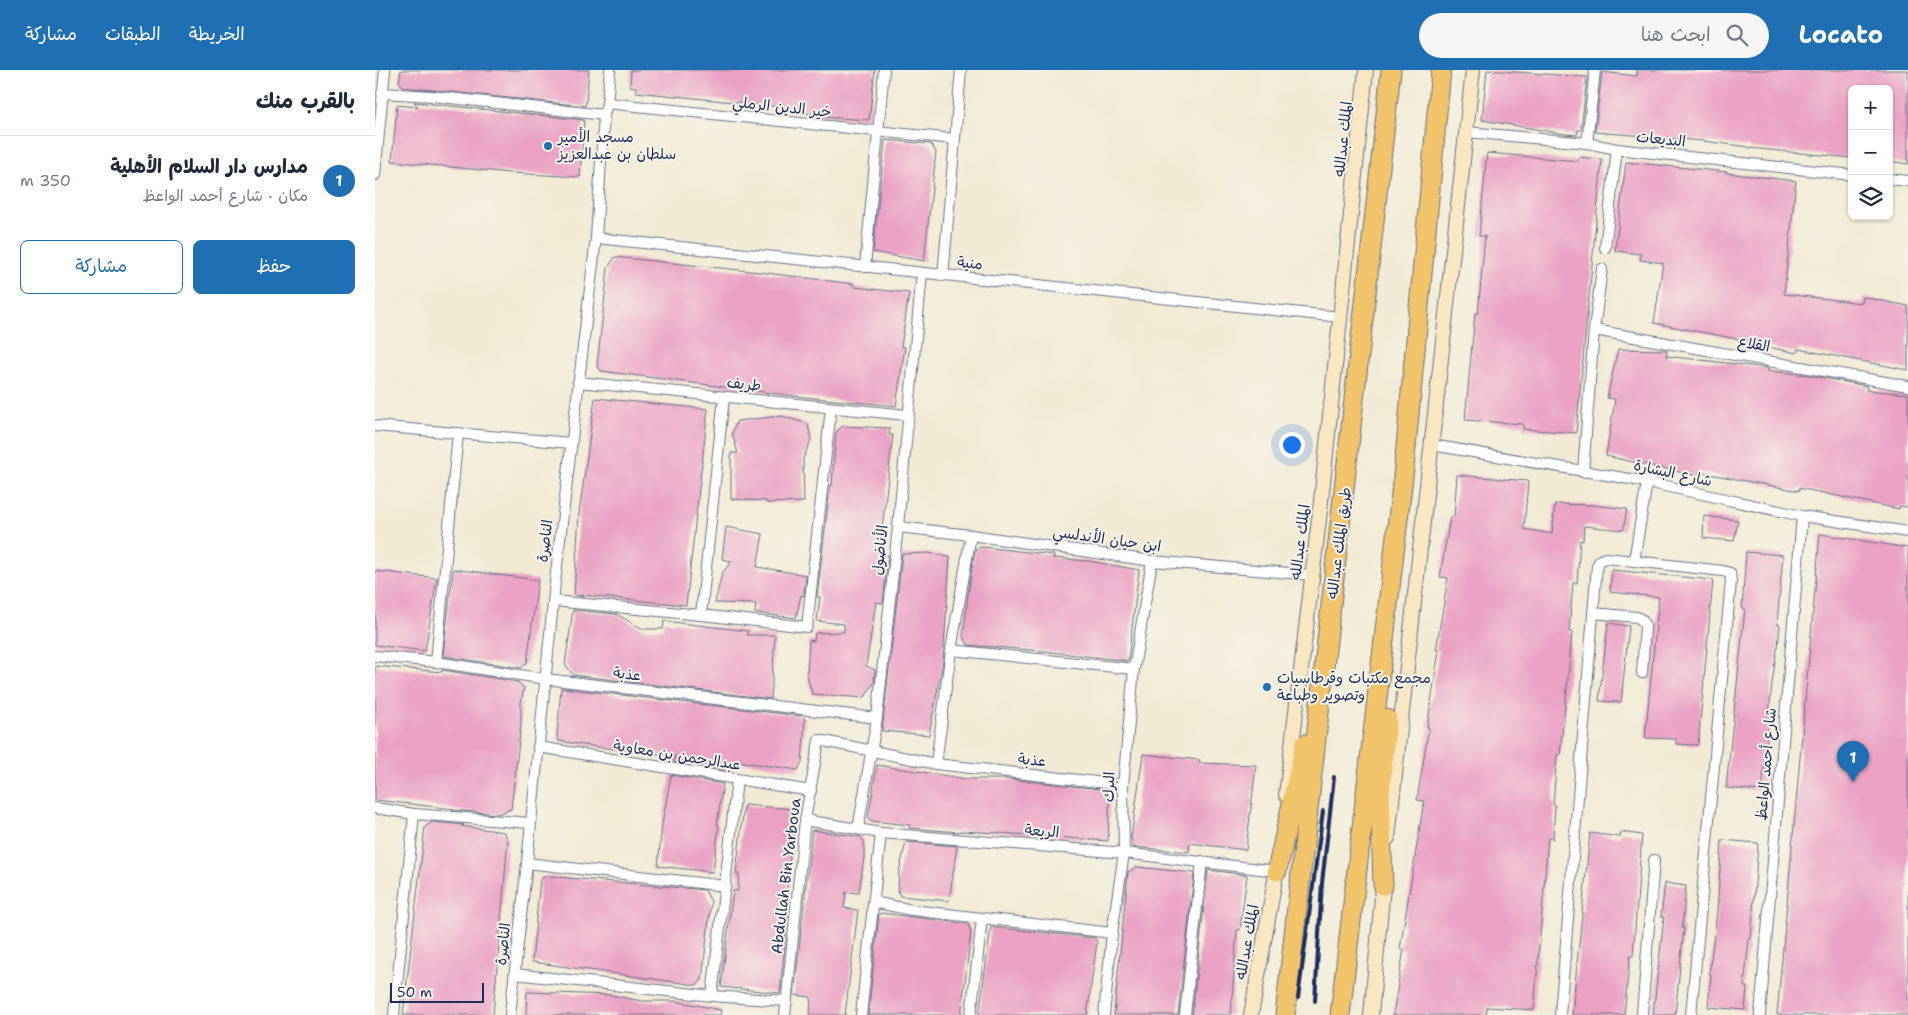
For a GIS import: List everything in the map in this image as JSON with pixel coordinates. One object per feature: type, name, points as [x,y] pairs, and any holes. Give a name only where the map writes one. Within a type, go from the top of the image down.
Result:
[{"type":"highway","name":"طريق الملك عبدالله","points":[[1285,1015],[1349,456],[1390,70]]},
{"type":"highway","points":[[1340,1015],[1404,468],[1441,70]]},
{"type":"highway","points":[[1438,103],[1445,70]]},
{"type":"highway","points":[[1277,871],[1307,737],[1333,525],[1349,456]]},
{"type":"highway","points":[[1383,885],[1380,792],[1407,524],[1404,468]]},
{"type":"main road","name":"الملك عبدالله","points":[[1251,1015],[1277,871],[1312,575],[1366,70]]},
{"type":"main road","points":[[1371,1015],[1383,885],[1433,446],[1473,70]]},
{"type":"street","points":[[375,175],[385,70]]},
{"type":"street","name":"الناصرة","points":[[510,1015],[553,601],[596,238],[604,115],[610,70]]},
{"type":"street","points":[[865,267],[884,70]]},
{"type":"street","points":[[943,276],[961,70]]},
{"type":"street","points":[[1587,143],[1595,70]]},
{"type":"street","points":[[382,93],[432,96],[604,115]]},
{"type":"street","name":"خير الدين الرملي","points":[[607,103],[877,132],[954,138]]},
{"type":"street","name":"البديعات","points":[[1467,132],[1587,143],[1617,149],[1848,175]]},
{"type":"street","points":[[1605,248],[1617,149]]},
{"type":"street","points":[[1893,179],[1908,181]]},
{"type":"street","name":"منية","points":[[596,238],[1340,317]]},
{"type":"street","points":[[1583,472],[1594,330],[1602,270]]},
{"type":"street","name":"الأناضول","points":[[858,829],[877,718],[898,528],[907,415],[922,273]]},
{"type":"street","name":"القلاع","points":[[1594,330],[1908,386]]},
{"type":"street","name":"طريف","points":[[578,382],[907,415]]},
{"type":"street","points":[[701,614],[724,397]]},
{"type":"street","points":[[553,601],[701,614],[807,627],[831,408]]},
{"type":"street","points":[[375,426],[571,443]]},
{"type":"street","points":[[436,662],[458,434]]},
{"type":"street","name":"شارع البشارة","points":[[1433,446],[1647,482],[1802,516],[1908,532]]},
{"type":"street","points":[[1633,561],[1647,482]]},
{"type":"street","name":"شارع أحمد الواعظ","points":[[1760,1015],[1802,516]]},
{"type":"street","name":"ابن حيان الأندلسي","points":[[898,528],[971,535],[1152,561],[1312,575]]},
{"type":"street","points":[[936,764],[951,650],[971,535]]},
{"type":"street","points":[[1559,1015],[1597,566],[1600,560],[1606,558],[1723,571],[1730,574],[1731,581],[1691,1015]]},
{"type":"street","name":"البرك","points":[[1104,1015],[1112,933],[1124,853],[1123,785],[1134,669],[1152,561]]},
{"type":"street","points":[[1593,613],[1637,617],[1642,620],[1645,626],[1642,673]]},
{"type":"street","points":[[951,650],[1134,669]]},
{"type":"street","name":"عذبة","points":[[375,656],[436,662],[546,679],[877,718]]},
{"type":"street","name":"عذبة","points":[[819,740],[936,764],[1123,785]]},
{"type":"street","name":"Abdullah Bin Yarboua","points":[[785,1015],[805,820],[819,740]]},
{"type":"street","name":"عبدالرحمن بن معاوية","points":[[538,747],[811,791]]},
{"type":"street","points":[[712,996],[737,780]]},
{"type":"street","points":[[375,808],[414,814],[530,823]]},
{"type":"street","points":[[394,1015],[414,814]]},
{"type":"street","name":"الريعة","points":[[805,820],[881,833],[1124,853],[1277,871]]},
{"type":"street","points":[[861,1015],[881,833]]},
{"type":"street","points":[[1642,1015],[1654,860]]},
{"type":"street","points":[[1185,1015],[1202,861]]},
{"type":"street","points":[[527,863],[726,886]]},
{"type":"street","points":[[873,902],[912,910],[1112,933]]},
{"type":"street","points":[[971,1015],[982,918]]},
{"type":"street","points":[[515,974],[712,996],[787,1001]]},
{"type":"building","points":[[401,70],[589,70],[585,106],[403,87],[399,81]]},
{"type":"building","points":[[631,70],[875,70],[869,120],[821,117],[822,115],[782,111],[782,107],[636,92],[636,87],[630,86]]},
{"type":"building","points":[[1487,70],[1587,77],[1581,130],[1578,130],[1577,135],[1565,134],[1482,120]]},
{"type":"building","points":[[1637,70],[1908,70],[1908,164],[1893,162],[1893,85],[1848,85],[1848,158],[1749,148],[1703,141],[1595,132],[1602,72],[1637,76]]},
{"type":"building","points":[[414,102],[584,120],[580,177],[510,173],[392,161],[397,105],[418,107]]},
{"type":"building","points":[[885,140],[931,144],[936,152],[924,261],[873,252]]},
{"type":"building","points":[[1487,153],[1578,161],[1578,157],[1602,159],[1576,433],[1523,429],[1523,424],[1465,420],[1475,313],[1478,313],[1485,236],[1479,236]]},
{"type":"building","points":[[1626,162],[1796,181],[1784,294],[1862,303],[1863,297],[1908,306],[1908,370],[1798,349],[1797,353],[1753,344],[1753,342],[1654,323],[1663,263],[1640,260],[1641,254],[1615,251]]},
{"type":"building","points":[[615,257],[759,272],[854,284],[854,287],[909,293],[901,347],[905,347],[896,406],[794,396],[601,371],[597,366],[608,268]]},
{"type":"building","points":[[1618,349],[1667,350],[1666,356],[1768,368],[1768,371],[1808,375],[1867,386],[1866,390],[1908,394],[1908,507],[1899,506],[1899,509],[1799,488],[1799,491],[1699,472],[1698,476],[1606,456],[1615,399],[1607,398]]},
{"type":"building","points":[[595,398],[708,409],[686,605],[574,595],[579,514]]},
{"type":"building","points":[[781,416],[808,424],[811,440],[803,459],[804,502],[766,503],[766,501],[731,499],[731,453],[738,453],[732,433],[737,421]]},
{"type":"building","points":[[843,426],[890,428],[889,435],[893,435],[879,555],[888,555],[883,603],[876,602],[866,666],[875,670],[874,683],[864,698],[812,694],[807,675],[809,640],[814,641],[815,633],[844,632],[844,624],[817,621],[820,597],[817,597],[830,486],[832,486],[836,432]]},
{"type":"building","points":[[1457,475],[1528,481],[1524,529],[1552,534],[1555,504],[1593,505],[1627,509],[1623,530],[1584,526],[1583,541],[1580,540],[1577,583],[1573,583],[1569,632],[1572,632],[1560,755],[1557,755],[1553,804],[1555,804],[1553,839],[1548,838],[1534,1010],[1487,1007],[1486,1015],[1393,1015],[1404,949],[1400,949],[1424,801],[1417,800],[1439,650],[1436,650],[1448,578],[1440,577],[1450,517],[1454,517]]},
{"type":"building","points":[[1704,516],[1738,520],[1734,541],[1703,538]]},
{"type":"building","points":[[726,527],[763,534],[757,567],[806,575],[804,596],[801,595],[796,618],[755,613],[756,604],[715,603],[722,573],[732,561],[722,559]]},
{"type":"building","points":[[1820,534],[1908,548],[1908,1015],[1777,1015]]},
{"type":"building","points":[[982,547],[1054,555],[1053,558],[1089,561],[1139,570],[1128,661],[968,645],[963,636],[968,595],[975,549]]},
{"type":"building","points":[[1746,552],[1783,555],[1777,624],[1780,625],[1778,648],[1772,683],[1762,791],[1726,788],[1745,609],[1742,609]]},
{"type":"building","points":[[929,553],[950,557],[943,661],[929,735],[882,731],[902,554]]},
{"type":"building","points":[[453,569],[538,580],[527,663],[521,668],[443,656]]},
{"type":"building","points":[[1612,570],[1713,580],[1698,745],[1676,744],[1676,739],[1645,738],[1659,597],[1610,592]]},
{"type":"building","points":[[375,571],[437,578],[425,651],[375,645]]},
{"type":"building","points":[[573,610],[616,614],[643,629],[663,629],[664,621],[748,631],[747,635],[775,635],[771,699],[573,675],[565,664]]},
{"type":"building","points":[[1608,623],[1629,626],[1621,702],[1599,701]]},
{"type":"building","points":[[375,666],[442,672],[442,670],[518,682],[524,688],[511,809],[498,814],[375,800]]},
{"type":"building","points":[[561,688],[802,716],[805,719],[802,762],[798,770],[736,761],[735,763],[726,762],[725,770],[674,762],[675,756],[559,741],[557,737]]},
{"type":"building","points":[[1143,754],[1200,760],[1199,763],[1256,765],[1246,850],[1190,843],[1189,852],[1133,847],[1131,838]]},
{"type":"building","points":[[877,765],[966,779],[1008,779],[1110,790],[1108,841],[909,828],[910,825],[872,821],[868,818]]},
{"type":"building","points":[[671,775],[723,784],[713,872],[658,866],[662,824]]},
{"type":"building","points":[[744,805],[794,809],[785,913],[788,914],[780,993],[721,987],[733,891],[738,891],[739,874],[736,874]]},
{"type":"building","points":[[432,822],[504,832],[508,839],[493,1015],[403,1015],[425,827]]},
{"type":"building","points":[[812,830],[861,837],[864,842],[864,858],[859,893],[846,892],[844,908],[858,910],[845,1015],[810,1015],[811,997],[794,995]]},
{"type":"building","points":[[1621,832],[1642,835],[1633,956],[1630,956],[1624,1015],[1572,1015],[1590,833],[1620,837]]},
{"type":"building","points":[[1722,840],[1758,843],[1751,939],[1749,938],[1744,987],[1747,987],[1745,1010],[1708,1007],[1711,974],[1709,974],[1717,912]]},
{"type":"building","points":[[906,842],[957,846],[949,901],[900,896],[898,890],[899,872]]},
{"type":"building","points":[[1137,867],[1194,873],[1178,1015],[1114,1015],[1128,872]]},
{"type":"building","points":[[1208,870],[1247,875],[1240,930],[1237,930],[1231,1015],[1192,1015]]},
{"type":"building","points":[[546,876],[705,890],[711,902],[702,980],[696,985],[532,962],[540,879]]},
{"type":"building","points":[[1665,883],[1686,886],[1682,928],[1684,928],[1675,1015],[1653,1015],[1664,917],[1661,917]]},
{"type":"building","points":[[881,913],[968,924],[971,932],[961,1015],[868,1015],[879,915]]},
{"type":"building","points":[[991,927],[1095,938],[1097,942],[1087,1015],[979,1015]]},
{"type":"building","points":[[527,992],[611,995],[642,1001],[676,1001],[721,1010],[720,1015],[526,1015]]},
{"type":"railway","points":[[1315,1001],[1322,883],[1334,777]]},
{"type":"railway","points":[[1298,998],[1323,811]]},
{"type":"place","name":"ٍمسجد الأمير سلطان بن عبدالعزيز","points":[[548,146]]},
{"type":"place","name":"مجمع مكتبات وقرطاسيات وتصوير وطباعة","points":[[1267,687]]},
{"type":"place","name":"مدارس دار السلام الأهلية","points":[[1853,782]]}]
